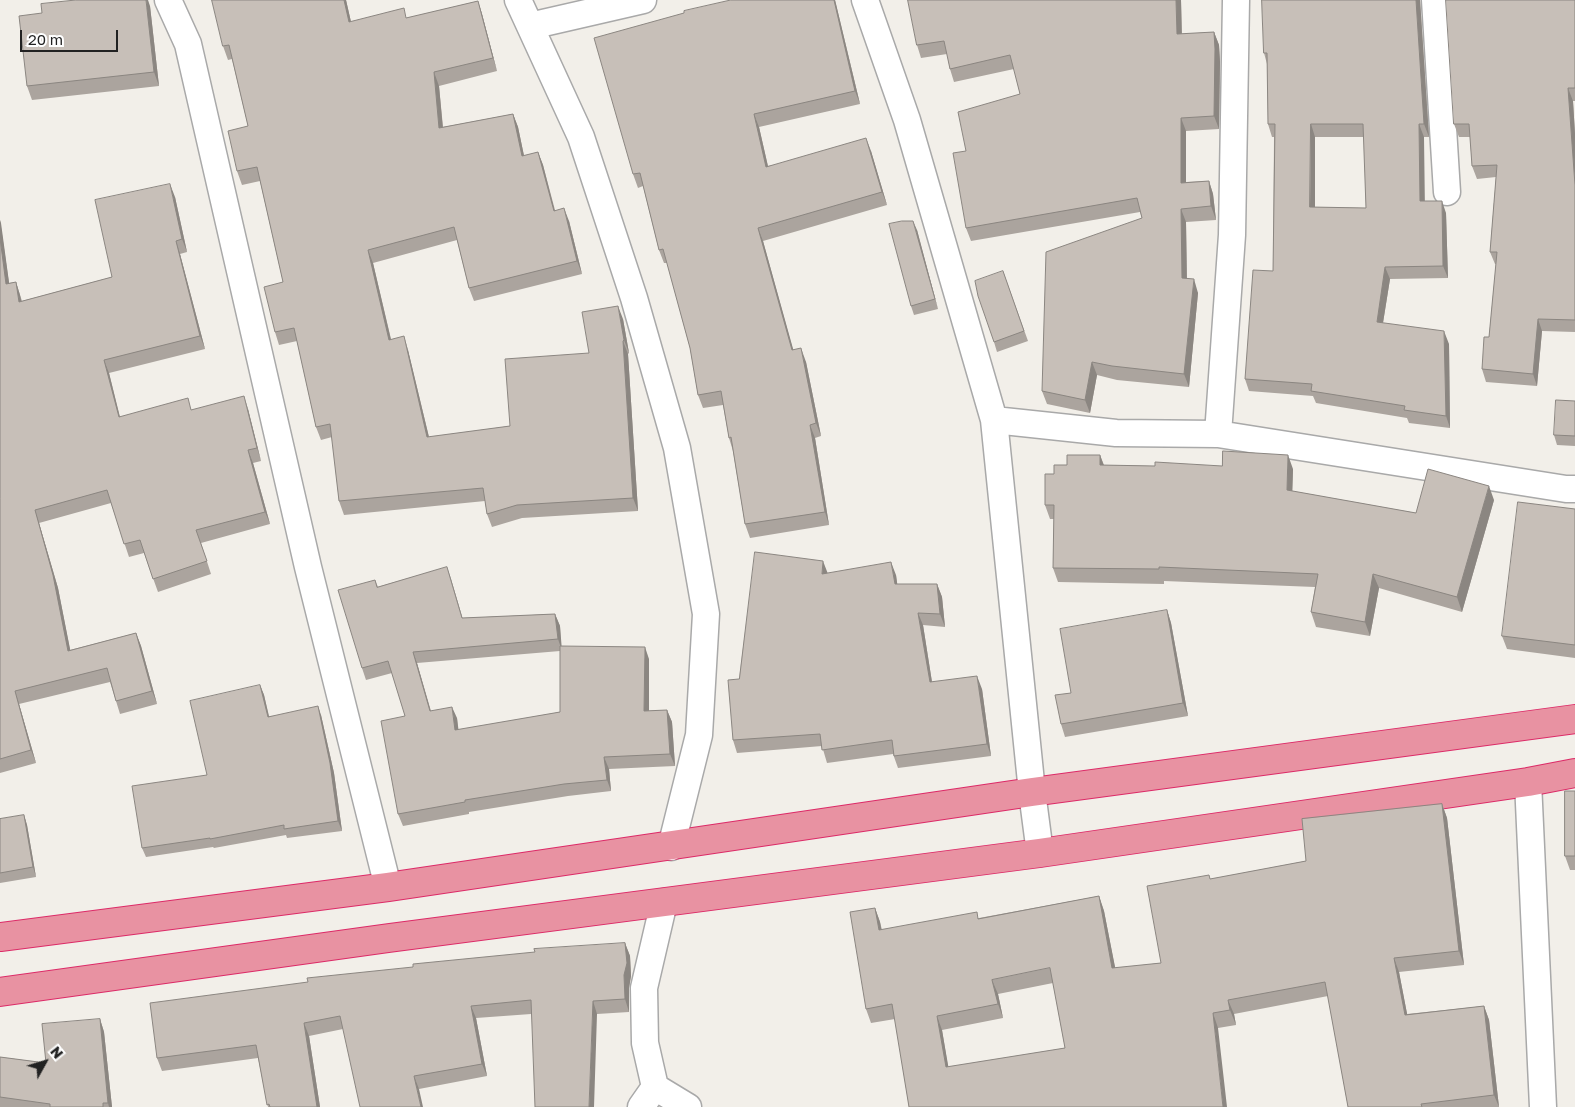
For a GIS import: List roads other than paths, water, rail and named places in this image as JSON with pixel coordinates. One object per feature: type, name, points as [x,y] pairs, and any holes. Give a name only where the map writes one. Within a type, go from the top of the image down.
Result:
[{"type":"highway","points":[[0,936],[388,887],[671,847],[1032,792],[1575,719]]},
{"type":"highway","points":[[0,992],[389,938],[1040,853],[1528,782],[1575,773]]},
{"type":"street","points":[[168,0],[188,44],[308,567],[388,887]]},
{"type":"street","points":[[518,0],[581,137],[634,298],[677,448],[706,614],[699,735],[671,847]]},
{"type":"street","points":[[530,26],[643,0]]},
{"type":"street","points":[[865,0],[907,120],[994,420],[1032,792],[1040,853]]},
{"type":"street","points":[[1218,434],[1232,235],[1236,0]]},
{"type":"street","points":[[1435,0],[1447,192]]},
{"type":"street","points":[[994,420],[1116,433],[1218,434],[1575,489]]},
{"type":"street","points":[[1528,782],[1543,1107]]},
{"type":"street","points":[[664,902],[644,988],[648,1097],[688,1107]]}]
